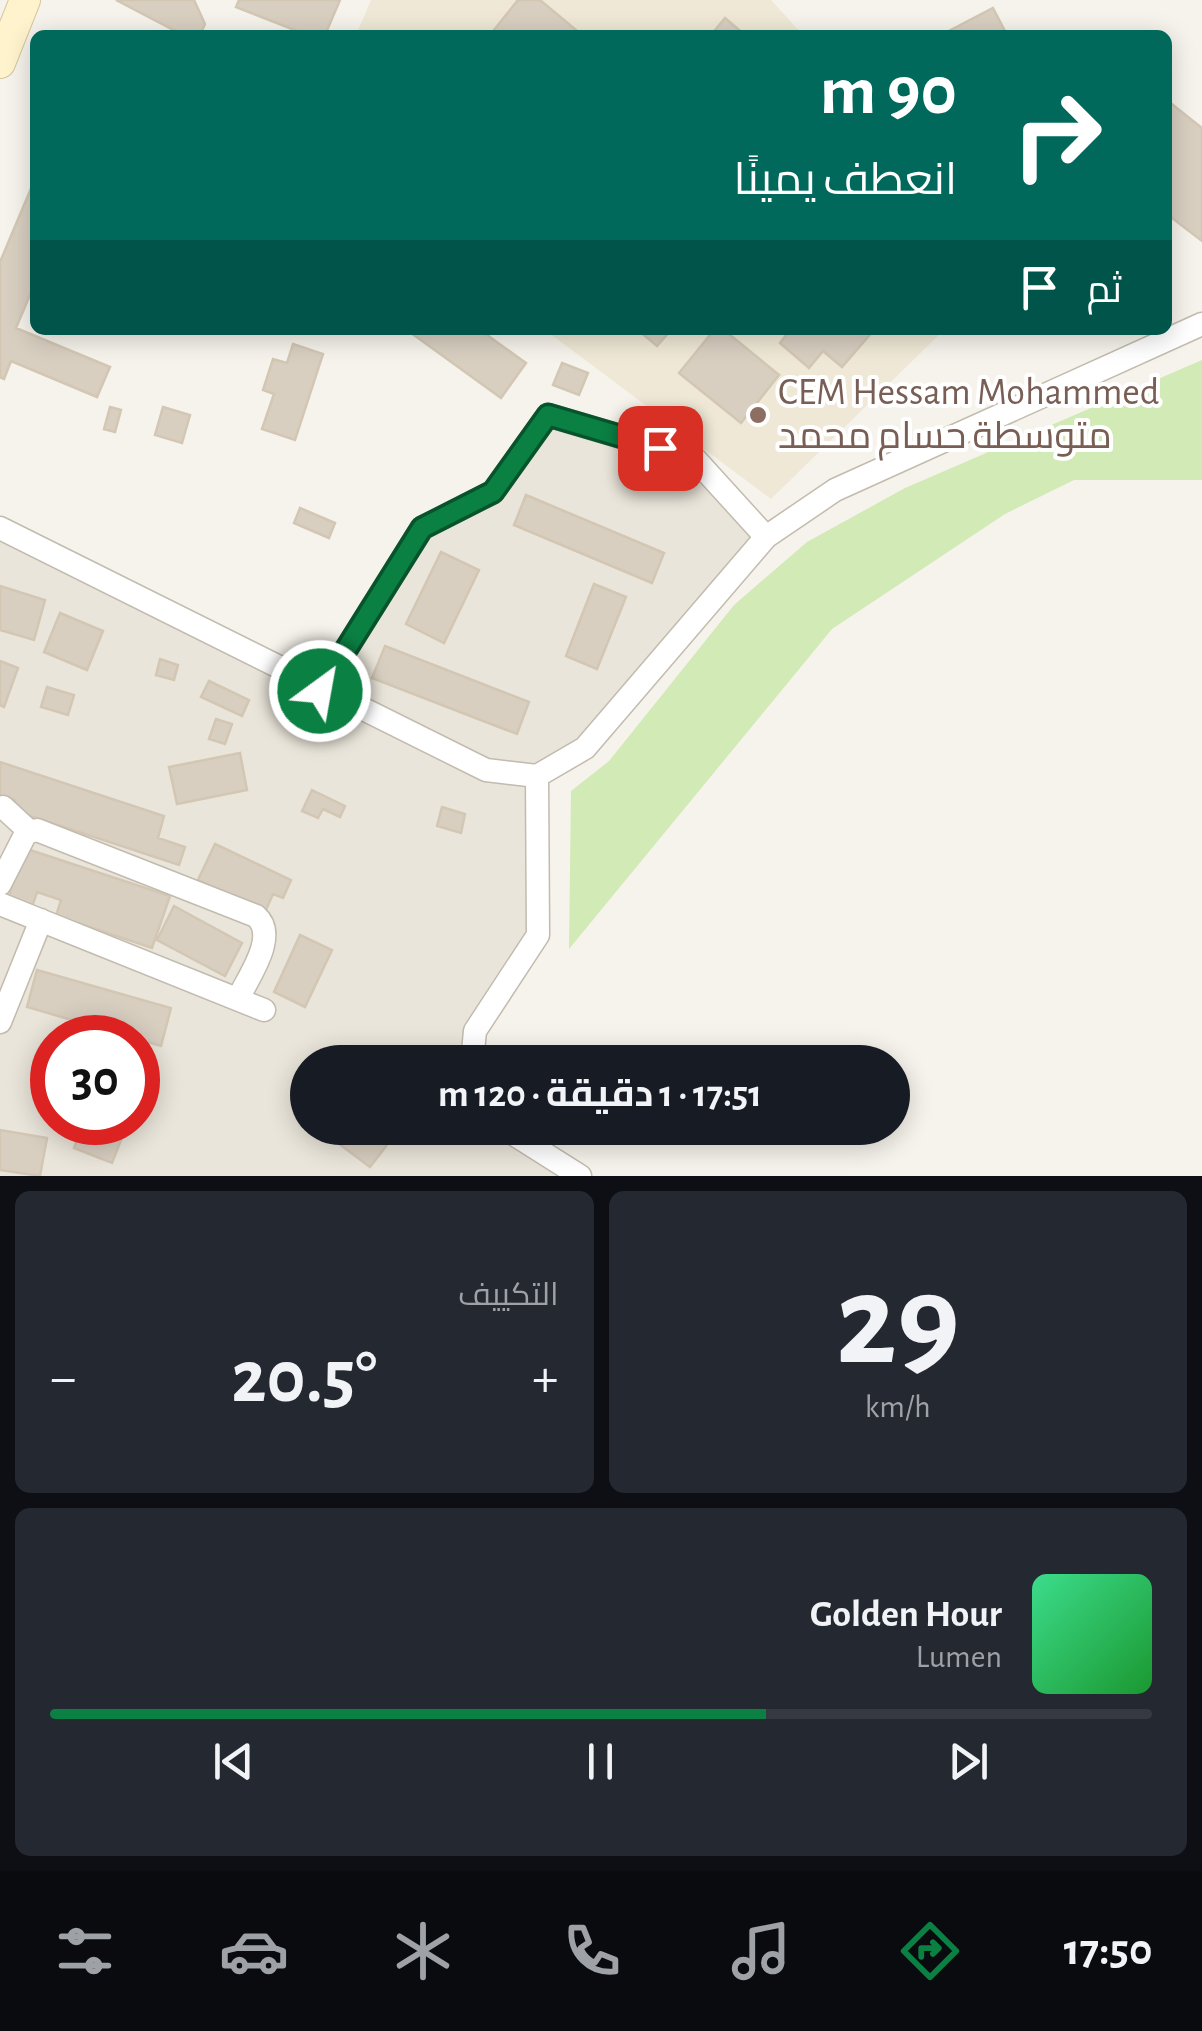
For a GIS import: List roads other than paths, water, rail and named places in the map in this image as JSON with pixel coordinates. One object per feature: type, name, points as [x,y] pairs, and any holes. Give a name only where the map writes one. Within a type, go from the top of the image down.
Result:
[{"type":"main road","points":[[0,63],[25,0]]},
{"type":"street","points":[[0,528],[320,691],[486,770],[537,776],[585,748],[766,537],[834,490],[1202,324]]},
{"type":"street","points":[[320,691],[422,528],[493,492],[548,415],[695,459],[766,537]]},
{"type":"street","points":[[474,1045],[475,1031],[538,935],[537,776]]},
{"type":"street","points":[[4,807],[29,831],[40,830],[261,920],[266,937],[238,999]]},
{"type":"street","points":[[0,884],[29,831]]},
{"type":"street","points":[[0,904],[264,1010]]},
{"type":"street","points":[[0,1022],[41,920]]},
{"type":"street","points":[[531,1145],[580,1176]]},
{"type":"place","name":"CEM Hessam Mohammed متوسطة حسام محمد","points":[[758,415]]}]
